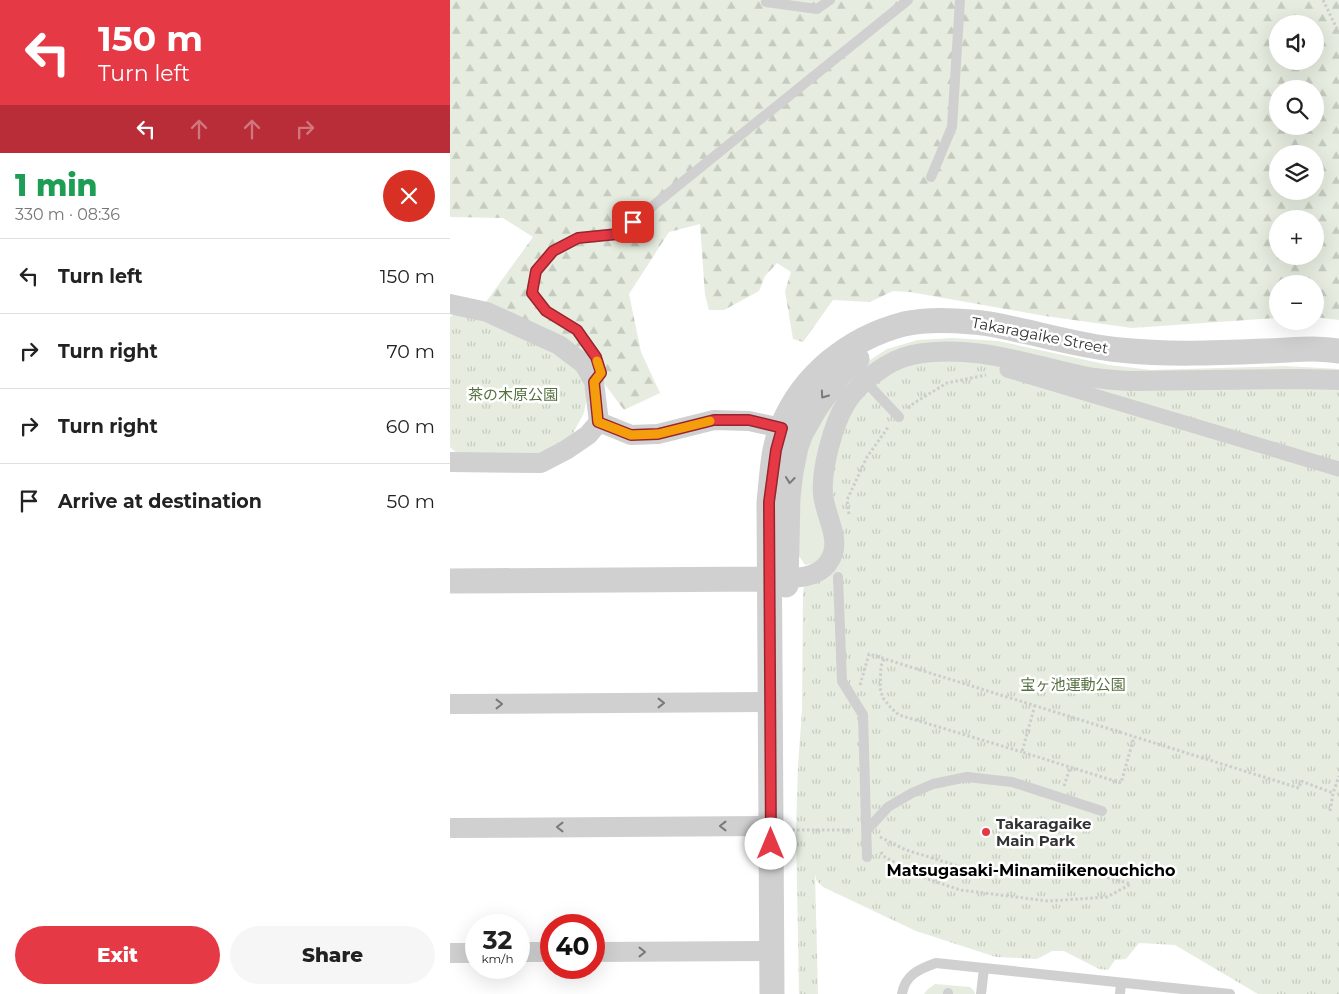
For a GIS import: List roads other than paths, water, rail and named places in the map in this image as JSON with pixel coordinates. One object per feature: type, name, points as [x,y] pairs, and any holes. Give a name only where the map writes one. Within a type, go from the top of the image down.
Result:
[{"type":"street","points":[[450,304],[487,312],[559,345],[584,364],[594,382],[598,422],[588,434],[566,450],[541,463],[450,462]]},
{"type":"street","name":"Takaragaike Street","points":[[772,994],[784,635],[769,502],[776,450],[782,428],[794,404],[812,380],[827,364],[849,347],[905,324],[927,321],[997,325],[1067,341],[1119,350],[1195,354],[1313,349],[1339,351]]},
{"type":"street","name":"Takaragaike Street","points":[[785,994],[785,949],[771,702],[778,578],[791,472],[801,433],[816,407],[840,373],[857,359],[878,347],[920,334],[974,333],[999,336],[1106,358],[1149,362],[1216,363],[1286,360],[1339,363]]},
{"type":"street","points":[[450,581],[778,578],[811,576],[822,570],[829,562],[833,552],[835,540],[823,495],[826,463],[837,421],[846,403],[859,386],[893,362],[910,355],[948,352],[980,353],[1010,358],[1083,376],[1128,381],[1339,380]]},
{"type":"street","points":[[1007,370],[1339,469]]},
{"type":"street","points":[[598,422],[631,435],[658,434],[714,420],[749,420],[782,428]]},
{"type":"street","points":[[450,704],[771,702]]},
{"type":"street","points":[[450,828],[777,828]]},
{"type":"street","points":[[605,952],[772,951]]},
{"type":"street","points":[[450,953],[465,952]]},
{"type":"lane","points":[[766,2],[817,9],[830,0]]},
{"type":"lane","points":[[594,382],[601,373],[596,357],[577,330],[546,311],[532,293],[536,271],[553,251],[578,238],[618,234],[908,0]]},
{"type":"lane","points":[[931,176],[952,127],[960,0]]},
{"type":"lane","points":[[865,381],[898,417]]},
{"type":"lane","points":[[838,577],[842,681],[863,715],[867,857]]},
{"type":"lane","points":[[866,831],[888,807],[912,793],[933,784],[967,777],[1012,782],[1102,811]]},
{"type":"lane","points":[[902,994],[908,978],[920,968],[936,963],[1121,982],[1143,989],[1230,994]]},
{"type":"lane","points":[[982,994],[984,968]]},
{"type":"lane","points":[[1120,994],[1121,982]]},
{"type":"place","name":"Takaragaike Main Park","points":[[986,832]]},
{"type":"district","name":"Matsugasaki-Minamiikenouchicho","points":[[1031,870]]},
{"type":"park label","name":"茶の木原公園","points":[[513,394]]},
{"type":"park label","name":"宝ヶ池運動公園","points":[[1073,684]]}]
